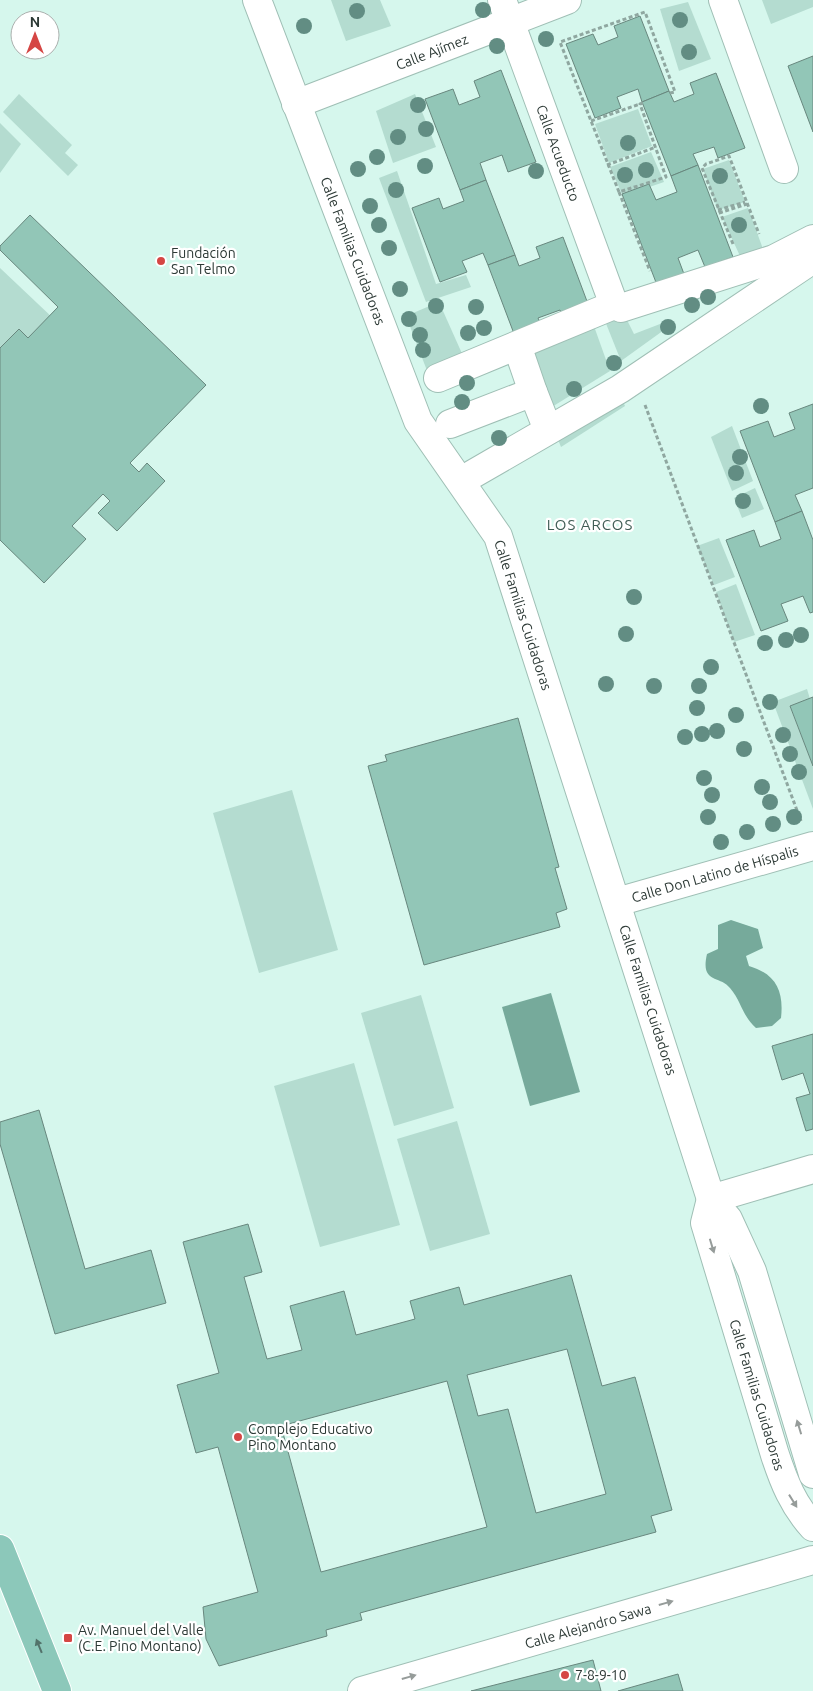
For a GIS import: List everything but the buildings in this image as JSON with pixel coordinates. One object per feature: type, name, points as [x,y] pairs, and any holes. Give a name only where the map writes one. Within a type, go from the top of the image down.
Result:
[{"type":"main road","points":[[0,1549],[57,1691]]},
{"type":"street","name":"Calle Familias Cuidadoras","points":[[257,0],[418,421],[498,536],[711,1199],[728,1219],[752,1271],[813,1474]]},
{"type":"street","name":"Calle Ajímez","points":[[296,104],[506,11],[567,0]]},
{"type":"street","points":[[723,0],[784,169]]},
{"type":"street","name":"Calle Acueducto","points":[[506,11],[618,307]]},
{"type":"street","points":[[438,378],[618,307],[774,259],[813,239]]},
{"type":"street","points":[[473,474],[635,379],[813,259]]},
{"type":"street","points":[[521,357],[548,430]]},
{"type":"street","points":[[450,424],[533,392]]},
{"type":"street","name":"Calle Don Latino de Híspalis","points":[[617,902],[812,847]]},
{"type":"street","points":[[711,1199],[813,1169]]},
{"type":"street","name":"Calle Familias Cuidadoras","points":[[711,1199],[705,1223],[775,1454],[786,1489],[803,1516],[813,1527]]},
{"type":"street","name":"Calle Alejandro Sawa","points":[[362,1691],[813,1560]]},
{"type":"path","points":[[641,245],[560,42],[645,12],[675,92],[670,93]]},
{"type":"path","points":[[591,121],[641,103],[666,177],[619,192]]},
{"type":"path","points":[[608,165],[656,147]]},
{"type":"path","points":[[718,212],[747,204],[729,156],[706,164],[702,168],[718,212],[735,249]]},
{"type":"path","points":[[718,212],[746,202]]},
{"type":"path","points":[[635,379],[812,847]]},
{"type":"shaded area","points":[[331,0],[380,0],[391,26],[346,41]]},
{"type":"shaded area","points":[[762,0],[813,0],[813,7],[771,24]]},
{"type":"shaded area","points":[[688,2],[711,59],[679,71],[660,9]]},
{"type":"shaded area","points":[[19,94],[72,145],[65,153],[78,165],[68,176],[3,112]]},
{"type":"shaded area","points":[[415,94],[436,147],[393,163],[376,111]]},
{"type":"shaded area","points":[[638,109],[652,146],[609,163],[595,124]]},
{"type":"shaded area","points":[[0,123],[21,144],[0,173]]},
{"type":"shaded area","points":[[651,152],[664,182],[623,196],[610,167]]},
{"type":"shaded area","points":[[729,160],[745,202],[718,210],[703,169]]},
{"type":"shaded area","points":[[397,171],[436,284],[466,275],[471,287],[426,302],[379,178]]},
{"type":"shaded area","points":[[748,208],[763,249],[740,256],[722,217]]},
{"type":"shaded area","points":[[0,268],[55,320],[31,346],[0,349]]},
{"type":"shaded area","points":[[439,302],[468,367],[431,381],[406,316]]},
{"type":"shaded area","points":[[621,308],[634,334],[660,324],[664,330],[621,361],[603,316]]},
{"type":"shaded area","points":[[590,315],[610,371],[547,410],[521,344]]},
{"type":"shaded area","points":[[622,399],[625,406],[561,447],[551,422]]},
{"type":"shaded area","points":[[732,426],[753,481],[732,491],[711,437]]},
{"type":"shaded area","points":[[755,488],[764,509],[742,518],[734,498]]},
{"type":"shaded area","points":[[719,538],[735,577],[714,585],[697,546]]},
{"type":"shaded area","points":[[736,584],[755,635],[734,642],[716,592]]},
{"type":"shaded area","points":[[807,689],[810,699],[790,707],[813,766],[813,809],[773,702]]},
{"type":"shaded area","points":[[292,790],[338,950],[259,973],[213,813]]},
{"type":"shaded area","points":[[731,920],[758,929],[763,948],[746,956],[749,966],[758,969],[772,979],[779,992],[782,1008],[781,1018],[772,1026],[756,1028],[747,1018],[730,988],[709,975],[706,970],[707,954],[718,949],[718,925]]},
{"type":"shaded area","points":[[551,993],[580,1092],[530,1106],[502,1007]]},
{"type":"shaded area","points":[[421,995],[454,1108],[394,1126],[361,1013]]},
{"type":"shaded area","points":[[354,1063],[400,1225],[320,1247],[274,1086]]},
{"type":"shaded area","points":[[457,1121],[490,1234],[430,1251],[397,1139]]},
{"type":"place","name":"Fundación San Telmo","points":[[161,261]]},
{"type":"place","name":"Complejo Educativo Pino Montano","points":[[238,1437]]},
{"type":"place","name":"Av. Manuel del Valle (C.E. Pino Montano)","points":[[68,1638]]},
{"type":"place","name":"7-8-9-10","points":[[565,1675]]},
{"type":"district","name":"LOS ARCOS","points":[[590,525]]}]
